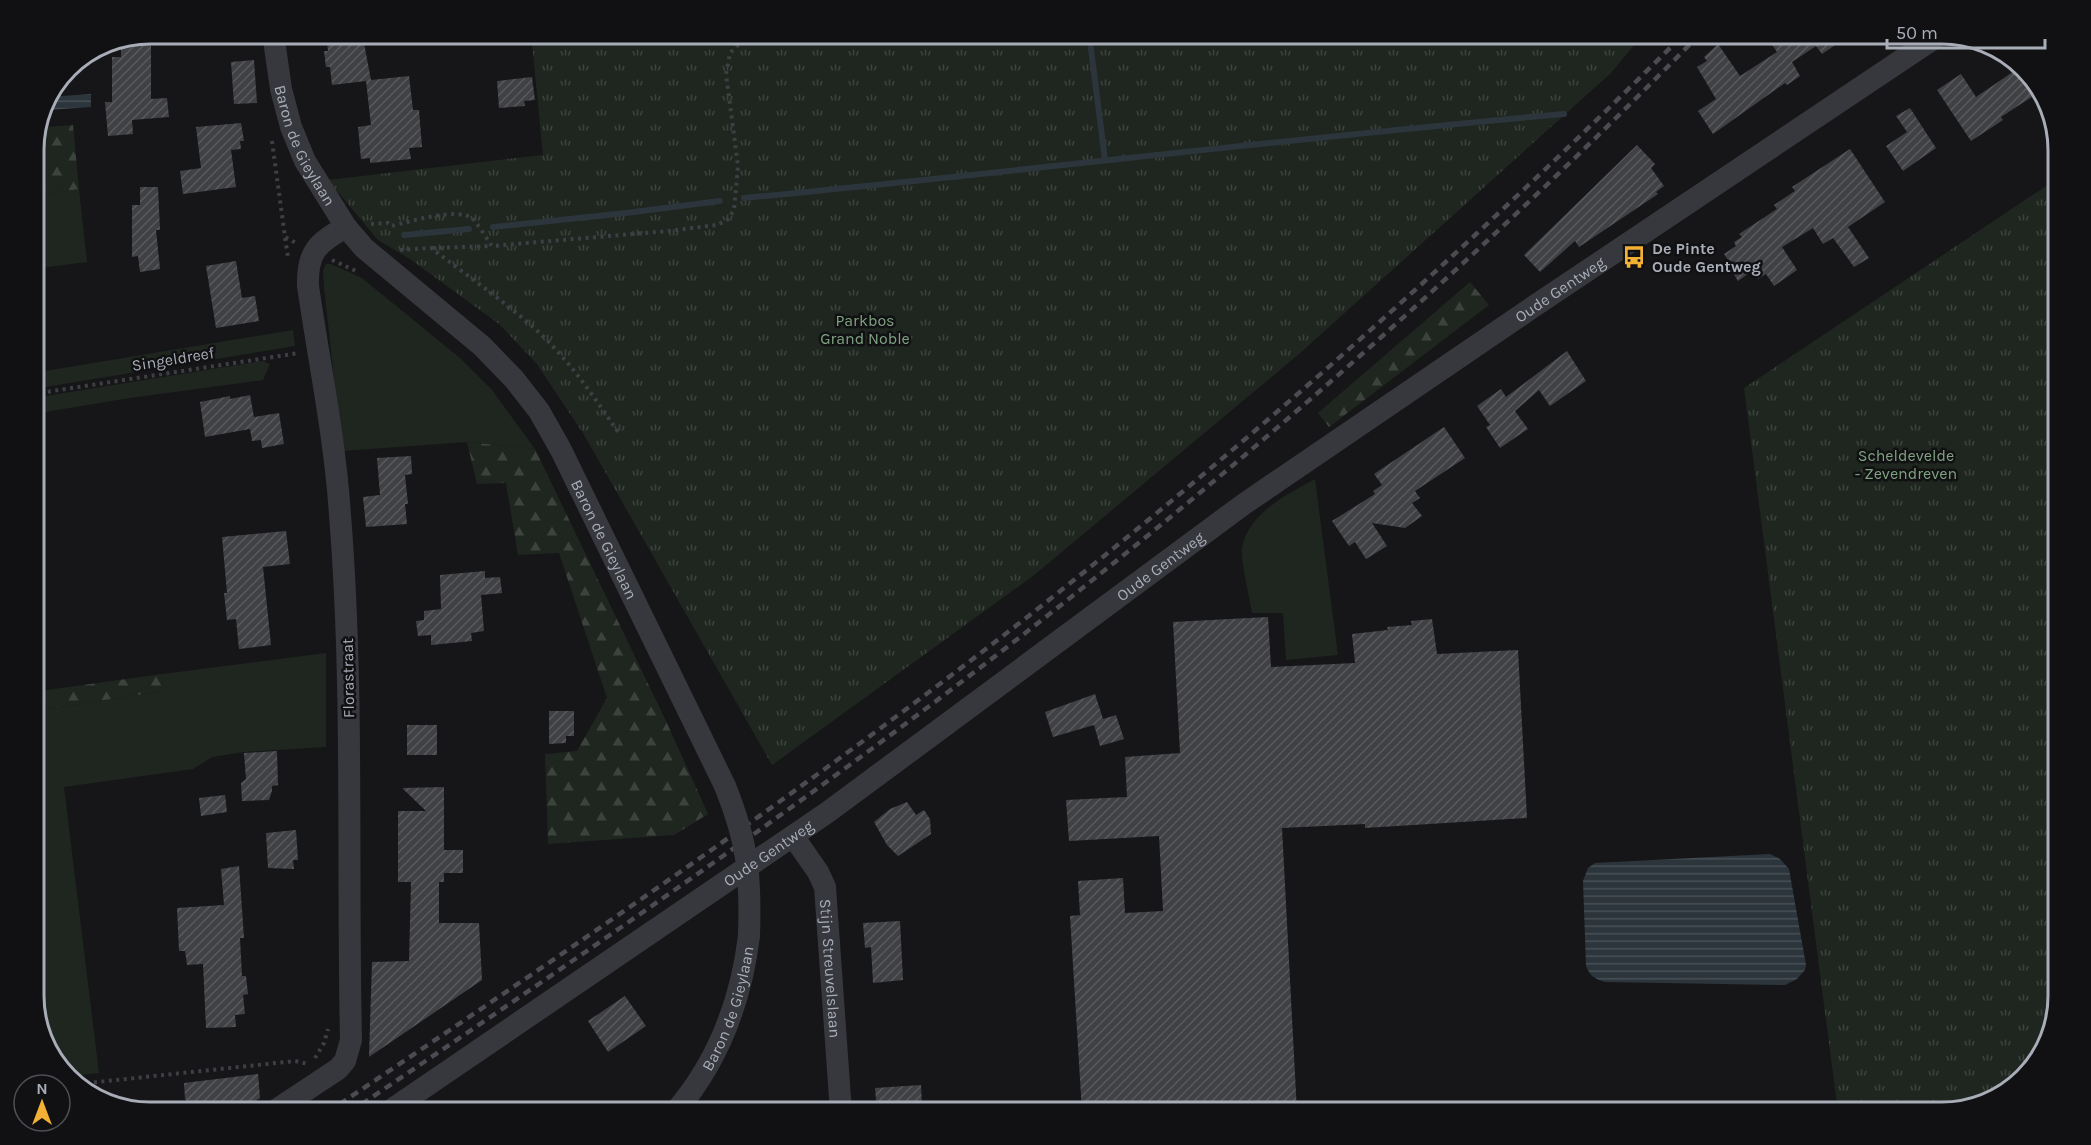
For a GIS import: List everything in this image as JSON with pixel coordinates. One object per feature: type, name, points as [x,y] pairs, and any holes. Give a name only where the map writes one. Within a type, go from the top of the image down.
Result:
[{"type":"street","name":"Baron de Gieylaan","points":[[275,44],[281,89],[291,127],[305,161],[367,264],[482,346],[514,379],[539,411],[561,450],[725,786],[737,817],[746,850],[750,901],[749,936],[741,982],[728,1023],[714,1056],[699,1082],[673,1102]]},
{"type":"street","name":"Oude Gentweg","points":[[403,1102],[793,836],[1244,504],[1539,302],[1926,44]]},
{"type":"street","points":[[313,252],[346,226]]},
{"type":"street","name":"Florastraat","points":[[288,1102],[338,1070],[345,1061],[351,1040],[346,612],[334,452],[308,286],[309,258],[313,252]]},
{"type":"street","name":"Stijn Streuvelslaan","points":[[793,836],[818,872],[825,887],[840,1102]]},
{"type":"path","points":[[313,252],[367,264],[403,249],[492,246],[668,231],[717,225],[728,220],[734,210],[738,166],[726,74],[730,53],[739,44]]},
{"type":"path","points":[[346,226],[388,223],[392,226],[462,214],[472,218],[492,246]]},
{"type":"path","points":[[285,237],[288,260]]},
{"type":"path","points":[[431,248],[540,334],[587,387],[618,432]]},
{"type":"path","name":"Singeldreef","points":[[44,391],[301,352],[303,363]]},
{"type":"path","points":[[306,1074],[324,1042],[331,1023]]},
{"type":"path","points":[[90,1083],[295,1061],[311,1064]]},
{"type":"green space","name":"Parkbos Grand Noble","points":[[532,44],[1635,44],[1611,73],[1299,354],[1033,576],[772,765],[583,433],[536,363],[499,324],[410,259],[378,240],[328,180],[543,155]]},
{"type":"green space","points":[[47,123],[47,127],[73,125],[79,189],[44,194],[44,142]]},
{"type":"green space","name":"Scheldevelde - Zevendreven","points":[[2047,185],[2048,996],[2042,1030],[2030,1054],[2006,1080],[1969,1098],[1942,1102],[1837,1102],[1744,388]]},
{"type":"green space","points":[[79,189],[87,262],[44,268],[44,194]]},
{"type":"green space","points":[[326,264],[331,264],[362,278],[460,358],[492,390],[535,449],[467,442],[342,451],[324,287],[323,271]]},
{"type":"green space","points":[[1470,282],[1489,305],[1329,427],[1318,413]]},
{"type":"green space","points":[[293,330],[295,346],[44,387],[44,371]]},
{"type":"green space","points":[[262,361],[270,364],[263,380],[44,412],[44,396]]},
{"type":"green space","points":[[467,442],[535,449],[666,721],[708,814],[674,835],[548,844],[545,754],[577,751],[607,698],[559,553],[518,555],[506,483],[477,484]]},
{"type":"green space","points":[[1315,479],[1338,655],[1286,660],[1283,613],[1252,613],[1242,548],[1252,525],[1261,515],[1282,498]]},
{"type":"green space","points":[[326,653],[326,747],[244,752],[212,757],[193,769],[64,787],[99,1073],[80,1075],[61,1054],[54,1042],[49,1030],[44,1003],[44,709],[163,691],[162,674]]},
{"type":"green space","points":[[162,674],[163,691],[44,709],[44,690]]},
{"type":"shaded area","points":[[91,94],[91,107],[52,110],[58,96]]},
{"type":"shaded area","points":[[1770,854],[1780,859],[1789,869],[1806,965],[1805,970],[1797,979],[1785,985],[1605,982],[1589,972],[1586,966],[1583,881],[1588,868],[1595,863]]},
{"type":"building","points":[[151,44],[151,99],[167,98],[169,117],[132,120],[133,134],[108,136],[105,102],[112,102],[112,57],[121,57],[121,47]]},
{"type":"building","points":[[327,44],[364,44],[371,80],[409,76],[413,110],[419,110],[422,147],[409,148],[411,159],[370,163],[370,158],[361,159],[358,127],[371,125],[366,81],[332,85],[330,67],[326,67],[324,51],[328,51]]},
{"type":"building","points":[[1718,44],[1740,76],[1777,52],[1772,44],[1837,44],[1822,54],[1816,46],[1792,62],[1800,76],[1787,85],[1785,83],[1713,134],[1698,111],[1716,99],[1697,67],[1707,61],[1704,57]]},
{"type":"building","points":[[254,60],[257,103],[234,104],[231,62]]},
{"type":"building","points":[[2013,72],[2033,96],[2001,117],[2003,120],[1971,141],[1937,90],[1961,74],[1976,97]]},
{"type":"building","points":[[532,77],[535,100],[524,101],[525,106],[499,108],[497,81]]},
{"type":"building","points":[[1910,108],[1936,148],[1903,171],[1886,146],[1907,132],[1896,116]]},
{"type":"building","points":[[241,123],[244,141],[240,141],[241,149],[231,150],[236,187],[183,194],[180,171],[201,168],[196,127]]},
{"type":"building","points":[[1637,145],[1655,164],[1651,168],[1664,186],[1656,192],[1658,194],[1579,247],[1575,241],[1540,272],[1524,255]]},
{"type":"building","points":[[1850,149],[1885,202],[1848,227],[1869,258],[1854,267],[1833,238],[1823,244],[1813,228],[1782,247],[1797,270],[1774,286],[1766,274],[1758,279],[1752,271],[1738,281],[1724,254],[1736,246],[1734,242],[1742,237],[1739,234],[1777,209],[1774,205],[1795,191],[1792,187]]},
{"type":"building","points":[[140,187],[158,187],[160,230],[156,230],[160,269],[140,272],[138,256],[132,257],[132,205],[140,205]]},
{"type":"building","points":[[236,261],[242,298],[255,296],[259,321],[216,328],[206,266]]},
{"type":"building","points":[[1567,351],[1586,381],[1550,406],[1539,390],[1515,411],[1528,429],[1500,448],[1486,427],[1490,425],[1477,406],[1501,389],[1506,397]]},
{"type":"building","points":[[250,395],[254,417],[279,413],[284,444],[262,448],[261,440],[252,441],[250,429],[205,437],[200,402]]},
{"type":"building","points":[[1444,427],[1465,458],[1415,491],[1420,498],[1412,503],[1422,516],[1405,528],[1372,523],[1387,546],[1366,559],[1355,542],[1349,546],[1332,521],[1375,494],[1373,491],[1382,485],[1374,474]]},
{"type":"building","points":[[411,456],[412,474],[405,475],[408,504],[405,504],[407,524],[366,527],[363,497],[380,495],[377,458]]},
{"type":"building","points":[[286,531],[290,564],[263,567],[271,645],[239,649],[236,619],[227,620],[222,537]]},
{"type":"building","points":[[485,571],[485,578],[500,577],[502,593],[481,595],[484,631],[471,633],[472,641],[431,645],[431,635],[418,636],[416,621],[424,620],[424,611],[441,609],[440,575]]},
{"type":"building","points":[[1268,617],[1271,667],[1355,663],[1352,634],[1388,630],[1387,627],[1412,625],[1411,621],[1432,619],[1437,654],[1518,650],[1527,818],[1365,828],[1365,824],[1282,828],[1296,1102],[1081,1102],[1070,916],[1080,915],[1078,881],[1123,878],[1125,913],[1163,911],[1159,836],[1069,841],[1066,800],[1127,797],[1125,757],[1180,753],[1173,622]]},
{"type":"building","points":[[1095,694],[1103,719],[1116,715],[1124,739],[1100,746],[1094,725],[1053,737],[1045,712]]},
{"type":"building","points":[[549,711],[574,711],[574,736],[566,736],[566,743],[549,744]]},
{"type":"building","points":[[407,725],[437,725],[437,755],[407,755]]},
{"type":"building","points":[[277,751],[278,785],[272,786],[269,800],[242,801],[241,783],[246,779],[244,753]]},
{"type":"building","points":[[444,787],[444,850],[463,850],[463,873],[444,873],[444,882],[439,882],[439,923],[479,923],[482,980],[369,1057],[372,962],[409,961],[411,882],[398,882],[398,811],[426,811],[402,788]]},
{"type":"building","points":[[225,795],[227,812],[201,816],[199,798]]},
{"type":"building","points":[[907,802],[916,815],[924,810],[930,819],[931,834],[898,856],[887,845],[874,822],[890,809]]},
{"type":"building","points":[[296,830],[298,860],[293,860],[294,869],[268,868],[266,833]]},
{"type":"building","points":[[239,866],[244,938],[240,938],[242,976],[246,976],[248,994],[243,995],[245,1014],[235,1015],[236,1027],[206,1028],[203,964],[187,965],[185,951],[179,951],[177,908],[224,905],[221,869]]},
{"type":"building","points":[[900,921],[903,980],[873,983],[871,947],[865,948],[863,923]]},
{"type":"building","points":[[625,996],[646,1026],[608,1052],[588,1021]]},
{"type":"building","points":[[258,1074],[260,1098],[254,1102],[187,1102],[184,1083]]},
{"type":"building","points":[[921,1085],[922,1102],[876,1102],[875,1088]]},
{"type":"waterway","points":[[1090,44],[1105,160]]},
{"type":"waterway","points":[[744,198],[1564,114]]},
{"type":"waterway","points":[[493,227],[720,201]]},
{"type":"waterway","points":[[404,235],[469,229]]},
{"type":"railway","points":[[343,1102],[682,871],[855,747],[1026,618],[1197,479],[1364,336],[1527,187],[1674,44]]},
{"type":"railway","points":[[365,1102],[767,825],[849,766],[1102,573],[1279,426],[1452,273],[1537,194],[1690,44]]},
{"type":"place","name":"De Pinte Oude Gentweg","points":[[1634,257]]}]
